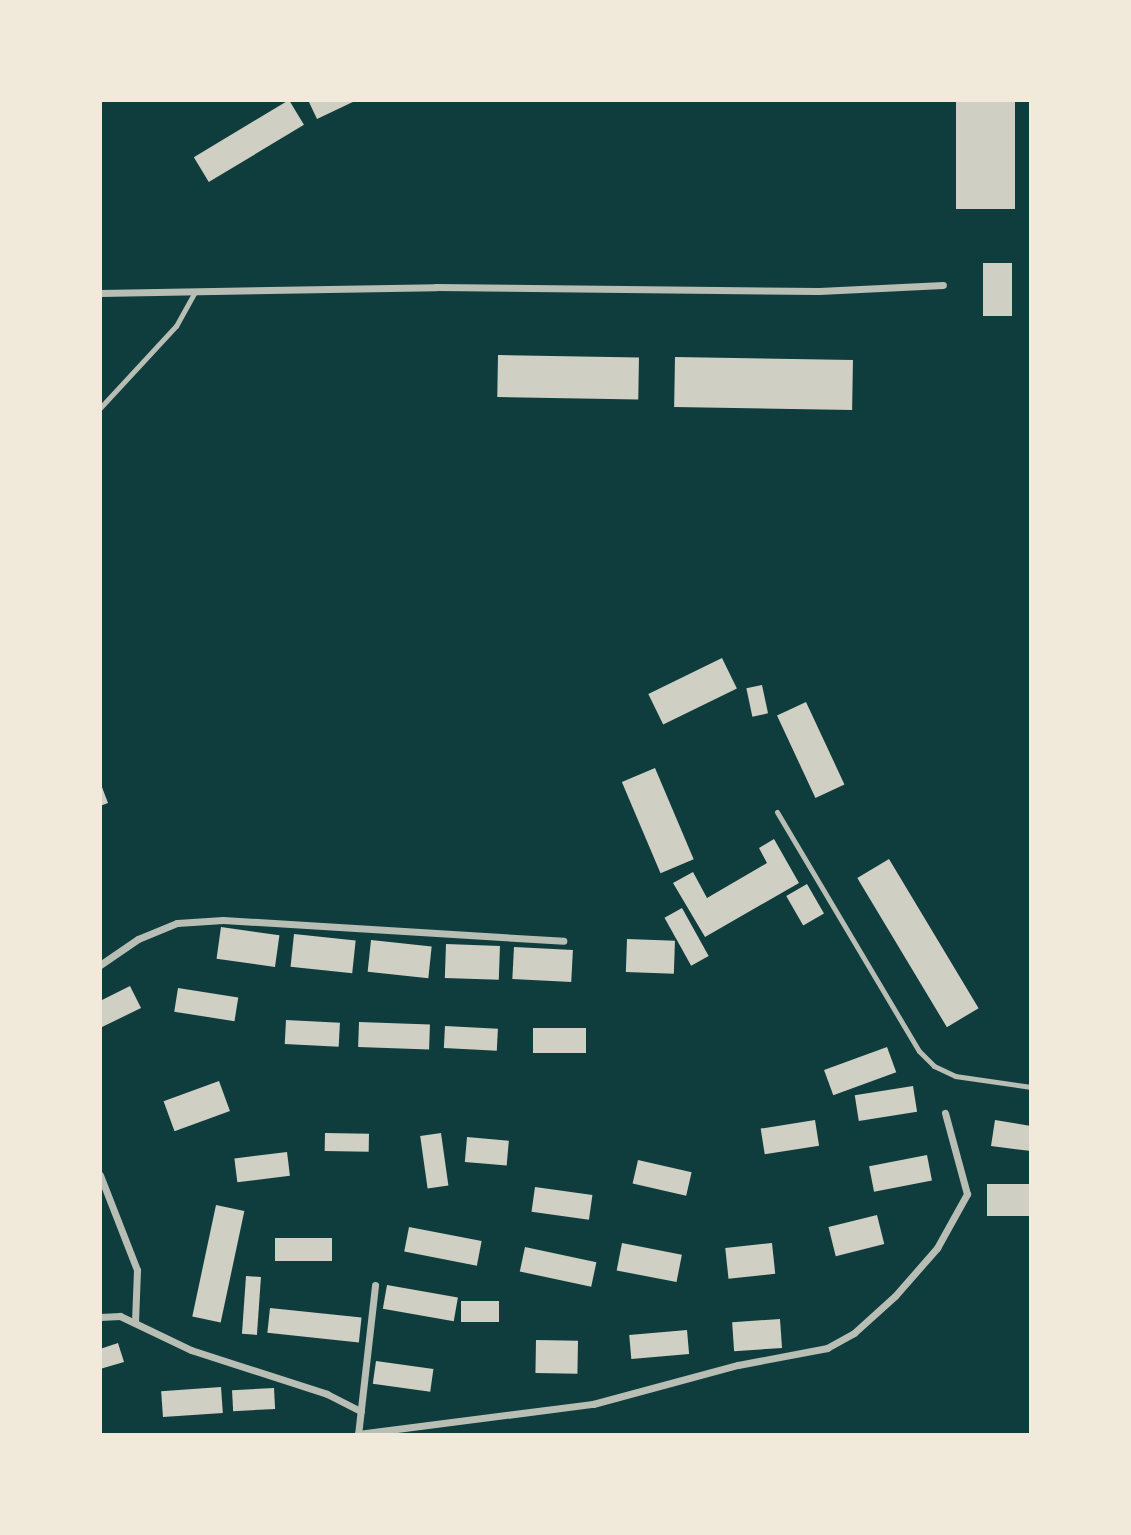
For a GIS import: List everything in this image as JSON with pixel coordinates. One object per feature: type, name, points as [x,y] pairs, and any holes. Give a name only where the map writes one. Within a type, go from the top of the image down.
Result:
[{"type":"street","points":[[100,293],[436,287],[818,291],[943,285]]},
{"type":"street","points":[[100,965],[138,939],[177,923],[223,920],[563,941]]},
{"type":"street","points":[[375,1285],[358,1435],[593,1405],[738,1365],[827,1348],[854,1333],[895,1296],[937,1248],[967,1194],[945,1113]]},
{"type":"street","points":[[100,1175],[137,1270],[135,1323]]},
{"type":"street","points":[[100,1317],[120,1316],[191,1349],[327,1394],[361,1412]]},
{"type":"lane","points":[[100,408],[176,326],[194,293]]},
{"type":"lane","points":[[777,812],[919,1051],[934,1066],[955,1076],[1031,1087]]},
{"type":"building","points":[[289,100],[304,125],[209,182],[194,157]]},
{"type":"building","points":[[308,100],[357,100],[317,119]]},
{"type":"building","points":[[956,100],[1015,100],[1015,209],[956,209]]},
{"type":"building","points":[[983,263],[1012,263],[1012,316],[983,316]]},
{"type":"building","points":[[498,355],[639,357],[638,399],[497,397]]},
{"type":"building","points":[[675,357],[853,360],[852,410],[674,407]]},
{"type":"building","points":[[722,658],[737,689],[663,725],[648,694]]},
{"type":"building","points":[[762,685],[768,713],[752,717],[746,688]]},
{"type":"building","points":[[806,702],[844,784],[815,798],[777,716]]},
{"type":"building","points":[[655,768],[694,859],[661,873],[622,782]]},
{"type":"building","points":[[100,782],[108,803],[100,806]]},
{"type":"building","points":[[774,839],[799,883],[705,937],[673,883],[693,872],[707,898],[767,863],[759,848]]},
{"type":"building","points":[[889,859],[979,1008],[947,1027],[857,878]]},
{"type":"building","points":[[807,884],[824,913],[803,925],[786,896]]},
{"type":"building","points":[[682,908],[709,956],[691,966],[665,918]]},
{"type":"building","points":[[221,927],[279,935],[275,967],[217,959]]},
{"type":"building","points":[[294,934],[356,940],[352,973],[291,967]]},
{"type":"building","points":[[627,939],[675,941],[674,974],[626,972]]},
{"type":"building","points":[[371,940],[432,946],[428,978],[368,972]]},
{"type":"building","points":[[446,944],[500,946],[499,980],[445,978]]},
{"type":"building","points":[[514,947],[573,950],[571,982],[512,979]]},
{"type":"building","points":[[130,986],[141,1008],[100,1028],[100,1001]]},
{"type":"building","points":[[178,988],[238,998],[234,1021],[174,1012]]},
{"type":"building","points":[[286,1020],[340,1023],[339,1047],[285,1044]]},
{"type":"building","points":[[359,1022],[430,1024],[429,1049],[358,1047]]},
{"type":"building","points":[[445,1026],[498,1029],[497,1051],[444,1048]]},
{"type":"building","points":[[533,1028],[586,1028],[586,1053],[533,1053]]},
{"type":"building","points":[[887,1047],[896,1072],[833,1095],[824,1070]]},
{"type":"building","points":[[219,1081],[230,1111],[175,1131],[164,1101]]},
{"type":"building","points":[[913,1086],[917,1112],[859,1121],[855,1095]]},
{"type":"building","points":[[815,1120],[819,1146],[765,1154],[761,1129]]},
{"type":"building","points":[[995,1120],[1031,1126],[1031,1151],[991,1146]]},
{"type":"building","points":[[325,1133],[369,1134],[369,1152],[325,1151]]},
{"type":"building","points":[[441,1133],[448,1185],[428,1188],[420,1136]]},
{"type":"building","points":[[467,1137],[509,1141],[507,1166],[465,1162]]},
{"type":"building","points":[[287,1152],[290,1176],[237,1182],[234,1158]]},
{"type":"building","points":[[927,1155],[932,1181],[874,1192],[869,1166]]},
{"type":"building","points":[[638,1160],[692,1172],[686,1196],[633,1183]]},
{"type":"building","points":[[987,1184],[1031,1184],[1031,1216],[987,1216]]},
{"type":"building","points":[[535,1187],[592,1195],[589,1220],[532,1212]]},
{"type":"building","points":[[216,1205],[244,1211],[221,1323],[192,1317]]},
{"type":"building","points":[[877,1215],[884,1244],[836,1256],[828,1227]]},
{"type":"building","points":[[409,1227],[482,1241],[477,1266],[404,1252]]},
{"type":"building","points":[[275,1238],[332,1238],[332,1261],[275,1261]]},
{"type":"building","points":[[622,1243],[682,1255],[677,1282],[617,1270]]},
{"type":"building","points":[[772,1243],[775,1274],[728,1279],[725,1248]]},
{"type":"building","points":[[525,1247],[596,1262],[591,1287],[520,1271]]},
{"type":"building","points":[[246,1276],[261,1277],[257,1335],[242,1334]]},
{"type":"building","points":[[387,1285],[458,1298],[454,1321],[383,1309]]},
{"type":"building","points":[[461,1301],[499,1301],[499,1322],[461,1322]]},
{"type":"building","points":[[270,1308],[361,1318],[359,1342],[267,1333]]},
{"type":"building","points":[[780,1319],[782,1348],[734,1351],[732,1322]]},
{"type":"building","points":[[687,1330],[689,1354],[631,1359],[629,1335]]},
{"type":"building","points":[[536,1340],[578,1341],[577,1374],[535,1373]]},
{"type":"building","points":[[118,1343],[124,1362],[100,1369],[100,1349]]},
{"type":"building","points":[[376,1361],[433,1369],[430,1392],[373,1384]]},
{"type":"building","points":[[221,1387],[223,1413],[163,1417],[161,1391]]},
{"type":"building","points":[[274,1388],[275,1409],[233,1411],[232,1390]]}]
